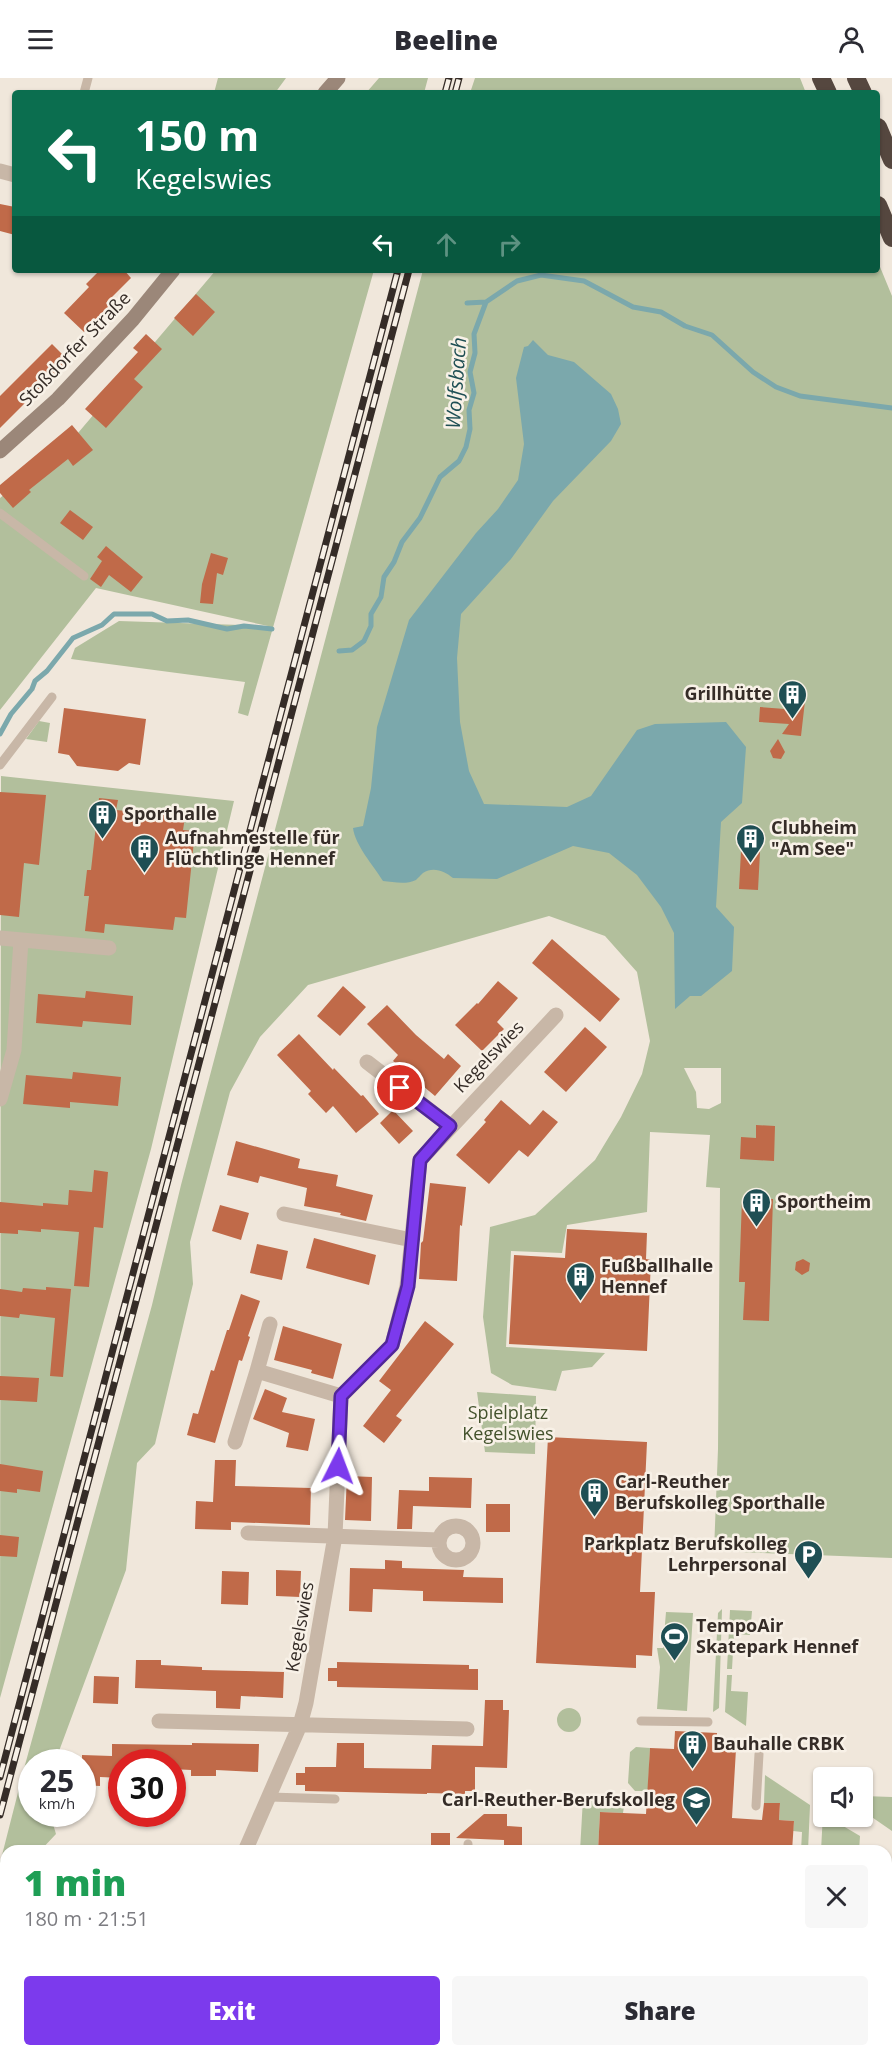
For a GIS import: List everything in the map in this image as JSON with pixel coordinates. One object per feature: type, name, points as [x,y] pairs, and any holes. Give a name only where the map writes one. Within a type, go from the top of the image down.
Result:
[{"type":"highway","points":[[880,132],[892,160]]},
{"type":"highway","points":[[880,210],[892,238]]},
{"type":"main road","points":[[328,90],[338,78]]},
{"type":"main road","name":"Stoßdorfer Straße","points":[[0,451],[58,399],[133,319],[171,273]]},
{"type":"street","points":[[0,938],[109,948]]},
{"type":"street","points":[[0,1100],[14,1050],[21,940]]},
{"type":"street","name":"Kegelswies","points":[[248,1845],[300,1725],[306,1703],[335,1536],[341,1396],[392,1345],[408,1286],[420,1160],[556,1015]]},
{"type":"street","points":[[368,1062],[450,1126]]},
{"type":"street","points":[[284,1214],[412,1240]]},
{"type":"street","points":[[235,1442],[270,1324]]},
{"type":"street","points":[[257,1371],[341,1396]]},
{"type":"street","points":[[460,1526],[477,1544],[465,1557],[454,1560],[441,1551],[439,1540],[444,1530],[460,1526]]},
{"type":"street","points":[[249,1533],[439,1540]]},
{"type":"street","points":[[159,1721],[467,1729]]},
{"type":"lane","points":[[0,513],[84,576]]},
{"type":"lane","points":[[0,765],[52,697]]},
{"type":"lane","points":[[641,1721],[708,1722]]},
{"type":"lane","points":[[756,1806],[759,1754]]},
{"type":"lane","points":[[270,1797],[335,1799]]},
{"type":"green space","points":[[218,78],[286,78],[277,90],[215,90]]},
{"type":"green space","points":[[379,78],[428,78],[425,90],[369,90]]},
{"type":"green space","points":[[475,78],[800,78],[805,90],[471,90]]},
{"type":"green space","points":[[880,267],[892,296],[892,1558],[714,1551],[718,1449],[720,1188],[706,1187],[710,1135],[650,1132],[647,1212],[567,1225],[562,1253],[511,1251],[506,1347],[605,1353],[592,1367],[562,1371],[556,1391],[512,1385],[491,1373],[483,1317],[490,1227],[535,1215],[595,1160],[621,1117],[642,1074],[650,1041],[637,972],[605,936],[549,916],[308,985],[260,1037],[230,1092],[190,1242],[193,1284],[155,1444],[137,1463],[126,1570],[60,1749],[29,1749],[152,1305],[181,1185],[422,273],[880,273]],"holes":[[[684,1068],[721,1068],[721,1103],[709,1109],[697,1108],[696,1092]]]},
{"type":"green space","points":[[213,273],[373,273],[248,716],[238,713],[245,682],[71,659],[75,648],[119,621],[268,626],[96,588],[0,710],[0,498],[78,433]]},
{"type":"green space","points":[[39,721],[50,723],[47,742],[26,739]]},
{"type":"green space","points":[[1,776],[234,801],[151,1149],[0,1698]]},
{"type":"green space","name":"Spielplatz Kegelswies","points":[[477,1392],[536,1396],[535,1454],[485,1452]]},
{"type":"green space","points":[[722,1609],[719,1708],[713,1712],[718,1613]]},
{"type":"green space","points":[[730,1610],[752,1611],[750,1635],[734,1634],[732,1669],[727,1669]]},
{"type":"green space","name":"TempoAir Skatepark Hennef","points":[[666,1612],[693,1613],[687,1711],[657,1709],[660,1667],[657,1648],[663,1648]]},
{"type":"green space","points":[[727,1675],[732,1675],[731,1691],[748,1692],[746,1726],[725,1712]]},
{"type":"green space","points":[[569,1708],[578,1711],[581,1720],[578,1729],[569,1732],[560,1729],[557,1720],[560,1711]]},
{"type":"green space","points":[[636,1747],[650,1748],[648,1791],[635,1791],[628,1783],[630,1752]]},
{"type":"green space","points":[[765,1775],[810,1805],[808,1845],[801,1845],[802,1832],[793,1831],[794,1821],[779,1820],[780,1803],[764,1803]]},
{"type":"green space","points":[[18,1792],[18,1827],[54,1827],[56,1834],[46,1845],[5,1845]]},
{"type":"green space","points":[[873,1796],[892,1797],[892,1831],[873,1818]]},
{"type":"green space","points":[[583,1798],[617,1800],[624,1806],[623,1813],[600,1812],[598,1845],[580,1845]]},
{"type":"green space","points":[[822,1827],[845,1827],[860,1836],[859,1845],[821,1845]]},
{"type":"water","points":[[533,340],[548,355],[574,362],[611,394],[618,409],[621,424],[611,441],[553,501],[511,559],[461,614],[457,658],[460,722],[469,771],[484,804],[567,807],[591,796],[637,730],[655,724],[726,722],[746,747],[742,803],[721,822],[716,907],[734,927],[732,971],[701,996],[690,996],[675,1009],[674,933],[661,907],[637,875],[609,853],[573,846],[497,879],[453,878],[443,871],[435,870],[423,873],[412,882],[404,883],[383,881],[354,835],[353,828],[363,826],[371,788],[377,727],[409,620],[476,533],[498,509],[518,480],[524,444],[516,378],[524,347]]},
{"type":"building","points":[[0,204],[12,206],[12,234],[0,231]]},
{"type":"building","points":[[97,273],[127,273],[131,278],[106,303],[109,306],[84,332],[64,313],[89,287],[86,284]]},
{"type":"building","points":[[196,294],[215,312],[193,336],[174,318]]},
{"type":"building","points":[[146,334],[162,349],[134,379],[143,387],[106,428],[85,409],[138,352],[133,348]]},
{"type":"building","points":[[52,344],[69,361],[52,378],[46,373],[36,382],[41,387],[0,428],[0,396]]},
{"type":"building","points":[[72,425],[93,450],[73,466],[68,459],[29,490],[31,492],[13,508],[0,493],[0,485]]},
{"type":"building","points":[[70,510],[93,527],[83,540],[60,523]]},
{"type":"building","points":[[106,546],[143,577],[131,592],[109,575],[101,587],[90,579],[102,561],[97,557]]},
{"type":"building","points":[[211,553],[228,558],[223,575],[217,573],[213,604],[200,603],[202,584]]},
{"type":"building","points":[[805,701],[801,736],[782,734],[789,724],[759,722],[760,707],[785,709],[785,704],[802,705]]},
{"type":"building","points":[[64,708],[146,719],[140,765],[129,763],[118,771],[77,766],[69,755],[58,753]]},
{"type":"building","points":[[778,739],[785,752],[781,759],[773,758],[770,751]]},
{"type":"building","points":[[0,792],[46,795],[39,865],[24,863],[19,917],[0,915]]},
{"type":"building","name":"Aufnahmestelle für Flüchtlinge Hennef","points":[[99,798],[118,800],[116,810],[185,817],[183,830],[195,831],[186,918],[175,917],[173,930],[105,924],[104,933],[85,931],[89,896],[84,896],[87,870],[91,870]]},
{"type":"building","name":"Clubheim \"Am See\"","points":[[741,851],[760,852],[758,890],[739,889]]},
{"type":"building","points":[[552,939],[620,999],[600,1022],[532,963]]},
{"type":"building","points":[[498,981],[518,998],[497,1022],[504,1029],[482,1051],[455,1025]]},
{"type":"building","points":[[343,986],[366,1007],[340,1036],[317,1016]]},
{"type":"building","points":[[86,991],[133,996],[131,1025],[83,1021],[82,1027],[36,1023],[38,994],[85,998]]},
{"type":"building","points":[[387,1005],[416,1035],[444,1059],[448,1054],[461,1066],[435,1096],[393,1061],[398,1055],[367,1024]]},
{"type":"building","points":[[585,1027],[607,1047],[566,1092],[544,1072]]},
{"type":"building","points":[[299,1034],[333,1070],[334,1068],[361,1096],[363,1095],[379,1114],[356,1133],[333,1106],[326,1113],[308,1094],[311,1091],[277,1055]]},
{"type":"building","points":[[73,1072],[121,1077],[118,1106],[70,1102],[70,1108],[23,1104],[26,1075],[72,1079]]},
{"type":"building","points":[[501,1100],[530,1125],[543,1110],[558,1122],[528,1157],[519,1150],[489,1184],[456,1155],[486,1122],[484,1120]]},
{"type":"building","points":[[393,1110],[413,1131],[399,1144],[380,1123]]},
{"type":"building","points":[[756,1125],[775,1126],[774,1161],[740,1159],[741,1137],[756,1138]]},
{"type":"building","points":[[236,1141],[300,1159],[298,1168],[338,1175],[336,1186],[373,1195],[366,1221],[340,1215],[341,1213],[304,1206],[307,1188],[260,1176],[258,1183],[227,1175]]},
{"type":"building","points":[[94,1170],[108,1172],[103,1228],[94,1227],[89,1287],[74,1286],[79,1232],[41,1229],[41,1232],[18,1230],[18,1234],[0,1233],[0,1202],[43,1206],[43,1203],[68,1205],[69,1190],[92,1192]]},
{"type":"building","points":[[430,1183],[466,1187],[462,1226],[460,1225],[457,1281],[419,1279],[421,1243]]},
{"type":"building","points":[[742,1199],[773,1199],[769,1321],[743,1320],[745,1282],[739,1282]]},
{"type":"building","points":[[220,1205],[249,1213],[241,1240],[212,1231]]},
{"type":"building","name":"Fußballhalle Hennef","points":[[567,1229],[647,1233],[646,1259],[651,1260],[647,1351],[509,1344],[514,1255],[565,1258]]},
{"type":"building","points":[[314,1238],[376,1255],[369,1285],[306,1268]]},
{"type":"building","points":[[257,1244],[288,1251],[282,1280],[250,1273]]},
{"type":"building","points":[[803,1259],[810,1263],[809,1271],[802,1275],[795,1270],[796,1262]]},
{"type":"building","points":[[46,1287],[71,1289],[63,1377],[50,1376],[55,1318],[20,1314],[19,1318],[0,1316],[0,1289],[22,1292],[23,1288],[46,1290]]},
{"type":"building","points":[[241,1294],[260,1301],[242,1361],[239,1360],[215,1443],[187,1435],[193,1413],[198,1414],[211,1370],[214,1371]]},
{"type":"building","points":[[425,1321],[454,1344],[396,1416],[402,1420],[384,1443],[363,1426],[391,1390],[379,1381]]},
{"type":"building","points":[[283,1326],[342,1344],[333,1379],[311,1373],[312,1370],[274,1360]]},
{"type":"building","points":[[0,1376],[39,1378],[37,1402],[0,1400]]},
{"type":"building","points":[[265,1389],[287,1398],[282,1412],[315,1419],[308,1451],[286,1447],[289,1433],[253,1419]]},
{"type":"building","name":"Carl-Reuther Berufskolleg Sporthalle","points":[[548,1437],[647,1442],[640,1592],[655,1592],[652,1656],[636,1655],[636,1668],[536,1663]]},
{"type":"building","points":[[215,1460],[236,1460],[235,1486],[311,1488],[310,1525],[231,1522],[231,1530],[195,1529],[196,1501],[213,1502]]},
{"type":"building","points":[[0,1464],[43,1471],[40,1492],[17,1489],[17,1493],[0,1491]]},
{"type":"building","points":[[347,1476],[372,1477],[371,1521],[345,1520]]},
{"type":"building","points":[[429,1477],[472,1478],[471,1508],[413,1506],[412,1529],[397,1529],[399,1490],[429,1491]]},
{"type":"building","points":[[486,1504],[510,1504],[510,1532],[486,1532]]},
{"type":"building","points":[[0,1535],[19,1537],[17,1557],[0,1556]]},
{"type":"building","points":[[385,1560],[402,1561],[402,1568],[464,1570],[463,1577],[503,1578],[503,1603],[423,1601],[423,1591],[373,1589],[372,1612],[349,1611],[350,1568],[385,1569]]},
{"type":"building","points":[[276,1570],[301,1571],[300,1597],[276,1596]]},
{"type":"building","points":[[222,1571],[249,1572],[248,1605],[221,1604]]},
{"type":"building","points":[[136,1660],[161,1660],[161,1665],[202,1667],[202,1670],[284,1672],[283,1698],[241,1696],[240,1709],[216,1708],[216,1691],[135,1688]]},
{"type":"building","points":[[337,1662],[469,1665],[469,1669],[478,1669],[478,1690],[337,1687],[337,1681],[328,1681],[328,1668],[337,1668]]},
{"type":"building","points":[[94,1676],[119,1677],[118,1704],[93,1703]]},
{"type":"building","points":[[485,1700],[503,1700],[503,1710],[509,1710],[507,1768],[475,1767],[475,1791],[465,1791],[465,1794],[427,1794],[305,1791],[305,1785],[296,1785],[296,1773],[305,1773],[305,1767],[336,1767],[337,1743],[364,1743],[364,1768],[431,1769],[432,1745],[483,1746]]},
{"type":"building","points":[[675,1731],[717,1733],[716,1748],[736,1749],[732,1818],[762,1820],[764,1803],[780,1803],[779,1820],[794,1821],[792,1845],[598,1845],[600,1812],[646,1814],[650,1748],[674,1749]]},
{"type":"building","points":[[192,1743],[259,1744],[258,1772],[216,1770],[216,1776],[191,1776],[191,1770],[186,1770],[186,1749],[112,1749],[112,1744],[192,1745]]},
{"type":"building","points":[[96,1755],[108,1756],[108,1777],[100,1777],[100,1786],[96,1786]]},
{"type":"building","points":[[484,1814],[507,1814],[507,1826],[522,1827],[522,1845],[504,1845],[504,1840],[456,1838]]},
{"type":"building","points":[[431,1833],[450,1833],[450,1845],[431,1845]]},
{"type":"waterway","name":"Wolfsbach","points":[[339,651],[352,650],[364,641],[371,626],[371,614],[381,597],[384,577],[394,562],[402,542],[420,518],[440,477],[459,461],[466,447],[470,429],[469,410],[474,393],[470,372],[475,353],[474,334],[486,302],[517,281],[541,275],[584,281],[633,307],[661,312],[685,326],[712,335],[753,372],[776,387],[800,396],[892,408]]},
{"type":"waterway","points":[[467,303],[486,302]]},
{"type":"waterway","name":"Wolfsbach","points":[[0,734],[11,714],[32,689],[35,681],[47,671],[73,638],[102,625],[114,614],[152,614],[167,621],[188,620],[227,629],[244,626],[272,629]]},
{"type":"railway","points":[[446,90],[449,78]]},
{"type":"railway","points":[[456,90],[459,78]]},
{"type":"railway","points":[[0,1777],[397,273]]},
{"type":"railway","points":[[0,1815],[408,273]]},
{"type":"place","name":"Grillhütte","points":[[793,720]]},
{"type":"place","name":"Sporthalle","points":[[103,840]]},
{"type":"place","name":"Clubheim \"Am See\"","points":[[750,864]]},
{"type":"place","name":"Aufnahmestelle für Flüchtlinge Hennef","points":[[144,874]]},
{"type":"place","name":"Sportheim","points":[[756,1228]]},
{"type":"place","name":"Fußballhalle Hennef","points":[[580,1302]]},
{"type":"place","name":"Carl-Reuther Berufskolleg Sporthalle","points":[[594,1518]]},
{"type":"place","name":"Parkplatz Berufskolleg Lehrpersonal","points":[[808,1580]]},
{"type":"place","name":"TempoAir Skatepark Hennef","points":[[675,1662]]},
{"type":"place","name":"Bauhalle CRBK","points":[[692,1770]]},
{"type":"place","name":"Carl-Reuther-Berufskolleg","points":[[696,1826]]},
{"type":"route","points":[[338,1466],[341,1396],[392,1345],[408,1286],[420,1160],[450,1126],[400,1088]]}]
